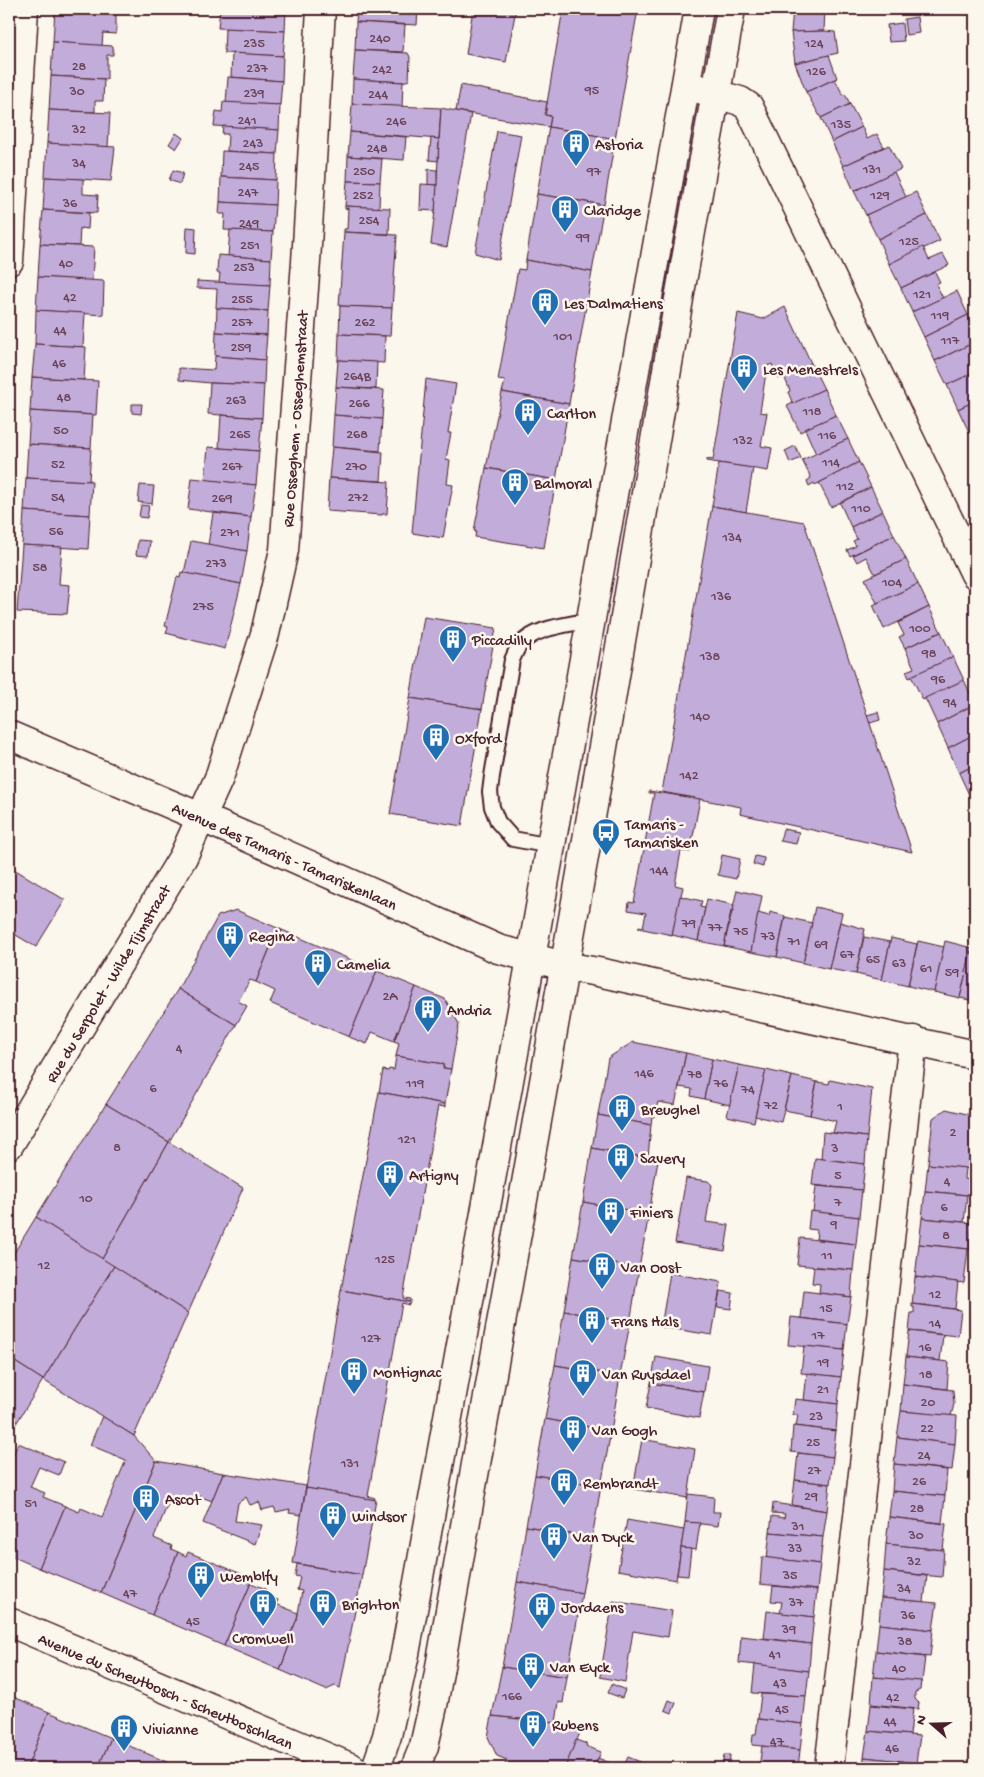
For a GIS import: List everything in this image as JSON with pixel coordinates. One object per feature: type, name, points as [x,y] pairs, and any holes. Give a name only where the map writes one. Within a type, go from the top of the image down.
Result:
[{"type":"street","points":[[9,261],[24,9]]},
{"type":"street","name":"Rue Osseghem - Osseghemstraat","points":[[201,818],[218,778],[265,634],[284,550],[306,262],[321,9]]},
{"type":"street","points":[[376,1768],[387,1736],[405,1654],[532,958],[550,846],[699,9]]},
{"type":"street","points":[[415,1768],[424,1746],[433,1706],[593,806],[675,322],[731,9]]},
{"type":"street","points":[[686,85],[740,101],[749,107],[975,574]]},
{"type":"street","name":"Avenue des Tamaris - Tamariskenlaan","points":[[9,735],[498,949],[564,966],[913,1040],[975,1055]]},
{"type":"street","name":"Rue du Serpolet - Wilde Tijmstraat","points":[[9,1146],[183,857],[201,818]]},
{"type":"street","points":[[829,1768],[913,1040]]},
{"type":"street","name":"Avenue du Scheutbosch - Scheutboschlaan","points":[[9,1622],[352,1768]]},
{"type":"lane","points":[[550,846],[513,839],[498,822],[492,807],[490,792],[492,776],[512,660],[520,645],[534,634],[551,628],[590,620]]},
{"type":"building","points":[[55,9],[117,9],[116,13]]},
{"type":"building","points":[[55,9],[116,13],[116,34],[103,33],[102,46],[53,42]]},
{"type":"building","points":[[220,9],[286,9],[285,31],[218,28]]},
{"type":"building","points":[[357,9],[418,9],[417,25],[356,22]]},
{"type":"building","points":[[473,9],[516,9],[506,62],[466,54]]},
{"type":"building","points":[[563,9],[638,9],[615,139],[549,127],[551,116],[545,115]]},
{"type":"building","points":[[793,9],[825,9],[824,31],[791,32]]},
{"type":"building","points":[[917,17],[919,33],[906,35],[904,19]]},
{"type":"building","points":[[356,22],[405,25],[403,52],[355,50]]},
{"type":"building","points":[[902,23],[904,41],[889,42],[887,25]]},
{"type":"building","points":[[225,28],[285,31],[283,56],[224,53]]},
{"type":"building","points":[[791,32],[835,32],[838,53],[795,63]]},
{"type":"building","points":[[53,42],[113,46],[113,55],[107,55],[107,79],[51,76]]},
{"type":"building","points":[[355,50],[408,53],[410,57],[409,80],[403,82],[353,79]]},
{"type":"building","points":[[232,53],[283,56],[282,81],[231,77]]},
{"type":"building","points":[[829,55],[837,78],[806,92],[795,63]]},
{"type":"building","points":[[51,76],[104,79],[103,101],[95,101],[95,112],[49,110]]},
{"type":"building","points":[[228,77],[282,81],[280,105],[226,103]]},
{"type":"building","points":[[353,79],[403,82],[402,107],[352,104]]},
{"type":"building","points":[[835,79],[850,104],[821,118],[806,92]]},
{"type":"building","points":[[461,85],[547,102],[545,115],[551,116],[549,127],[456,111]]},
{"type":"building","points":[[223,102],[280,105],[279,130],[214,126],[216,111],[222,112]]},
{"type":"building","points":[[352,104],[441,108],[439,139],[350,132]]},
{"type":"building","points":[[850,104],[862,127],[832,142],[821,118]]},
{"type":"building","points":[[441,108],[471,114],[447,247],[431,244],[435,211]]},
{"type":"building","points":[[49,110],[110,113],[108,147],[47,143]]},
{"type":"building","points":[[223,126],[279,130],[277,154],[227,151],[228,134],[222,134]]},
{"type":"building","name":"Astoria","points":[[549,127],[615,139],[604,205],[537,194]]},
{"type":"building","points":[[862,127],[867,139],[877,134],[884,147],[843,166],[832,142]]},
{"type":"building","points":[[497,131],[521,135],[499,260],[475,253]]},
{"type":"building","points":[[350,132],[406,137],[404,160],[348,156]]},
{"type":"building","points":[[176,133],[183,138],[176,149],[169,144]]},
{"type":"building","points":[[431,138],[439,139],[438,161],[429,160]]},
{"type":"building","points":[[47,143],[115,147],[111,181],[45,177]]},
{"type":"building","points":[[889,145],[901,169],[854,191],[843,166]]},
{"type":"building","points":[[222,151],[277,154],[276,180],[221,177]]},
{"type":"building","points":[[348,156],[382,159],[380,182],[347,181]]},
{"type":"building","points":[[428,169],[437,170],[437,185],[428,185]]},
{"type":"building","points":[[173,170],[183,173],[180,184],[169,180]]},
{"type":"building","points":[[894,172],[906,197],[866,215],[854,191]]},
{"type":"building","points":[[45,177],[83,179],[83,194],[98,195],[97,213],[43,210]]},
{"type":"building","points":[[221,177],[276,180],[275,205],[220,202]]},
{"type":"building","points":[[347,181],[380,182],[379,208],[345,206]]},
{"type":"building","points":[[421,184],[437,185],[435,211],[420,210]]},
{"type":"building","points":[[916,192],[927,215],[878,239],[866,215]]},
{"type":"building","name":"Claridge","points":[[537,194],[604,205],[592,272],[526,260]]},
{"type":"building","points":[[220,202],[275,205],[273,232],[224,230],[225,214],[219,214]]},
{"type":"building","points":[[345,206],[390,208],[389,234],[344,232],[344,229],[347,229],[348,208],[345,209]]},
{"type":"building","points":[[43,210],[89,213],[88,229],[80,228],[79,246],[40,244]]},
{"type":"building","points":[[927,215],[940,241],[889,264],[878,239]]},
{"type":"building","points":[[187,227],[196,228],[195,254],[186,253]]},
{"type":"building","points":[[230,230],[273,232],[271,259],[228,256]]},
{"type":"building","points":[[344,232],[397,235],[392,308],[339,306]]},
{"type":"building","points":[[40,244],[94,247],[92,281],[38,277]]},
{"type":"building","points":[[923,247],[929,260],[943,254],[949,265],[901,288],[889,264]]},
{"type":"building","points":[[218,255],[271,259],[270,285],[219,283],[220,273],[217,273]]},
{"type":"building","name":"Les Dalmatiens","points":[[526,260],[592,272],[569,404],[502,392],[505,381],[498,380],[518,269],[525,270]]},
{"type":"building","points":[[935,272],[940,282],[936,284],[943,298],[912,312],[901,288]]},
{"type":"building","points":[[38,277],[104,281],[103,315],[36,310]]},
{"type":"building","points":[[197,281],[270,285],[268,311],[216,308],[217,289],[197,288]]},
{"type":"building","points":[[957,291],[968,315],[924,337],[912,312]]},
{"type":"building","points":[[340,306],[392,308],[390,336],[339,334]]},
{"type":"building","name":"Les Menestrels","points":[[785,307],[811,363],[778,379],[772,364],[767,366],[760,412],[767,413],[761,446],[772,448],[768,471],[707,461],[707,459],[713,460],[738,313],[763,319]]},
{"type":"building","points":[[217,308],[268,311],[267,335],[216,332]]},
{"type":"building","points":[[36,310],[85,313],[83,347],[35,344]]},
{"type":"building","points":[[968,315],[975,329],[975,342],[935,361],[924,337]]},
{"type":"building","points":[[216,332],[267,335],[265,360],[215,356]]},
{"type":"building","points":[[339,334],[385,336],[384,363],[338,360]]},
{"type":"building","points":[[35,344],[86,347],[84,380],[32,377]]},
{"type":"building","points":[[971,344],[975,354],[975,372],[947,385],[935,361]]},
{"type":"building","points":[[215,356],[265,360],[264,385],[179,380],[179,368],[214,370]]},
{"type":"building","points":[[338,360],[377,362],[376,389],[336,387]]},
{"type":"building","points":[[811,363],[824,389],[793,404],[784,376]]},
{"type":"building","points":[[975,372],[975,401],[958,409],[947,385]]},
{"type":"building","points":[[32,377],[98,381],[96,415],[30,411]]},
{"type":"building","points":[[426,379],[456,384],[448,433],[451,433],[446,459],[450,460],[447,484],[453,485],[443,538],[412,533]]},
{"type":"building","points":[[210,383],[264,385],[262,418],[208,414]]},
{"type":"building","points":[[336,387],[384,390],[382,419],[334,415]]},
{"type":"building","points":[[824,389],[836,415],[800,432],[787,406]]},
{"type":"building","name":"Carlton","points":[[502,392],[569,404],[556,480],[486,468]]},
{"type":"building","points":[[975,401],[975,431],[970,434],[958,409]]},
{"type":"building","points":[[132,404],[142,404],[141,414],[132,413]]},
{"type":"building","points":[[30,411],[93,415],[91,448],[28,444]]},
{"type":"building","points":[[221,415],[262,418],[259,451],[219,448]]},
{"type":"building","points":[[334,415],[382,419],[380,451],[332,447]]},
{"type":"building","points":[[836,415],[848,439],[816,454],[805,429]]},
{"type":"building","points":[[848,439],[859,462],[815,485],[814,483],[809,486],[807,481],[811,478],[802,460]]},
{"type":"building","points":[[28,444],[91,448],[89,481],[26,478]]},
{"type":"building","points":[[795,446],[801,458],[790,463],[785,451]]},
{"type":"building","points":[[208,447],[259,451],[256,485],[205,480]]},
{"type":"building","points":[[332,447],[383,452],[381,481],[329,478]]},
{"type":"building","points":[[859,462],[871,487],[831,507],[819,483]]},
{"type":"building","points":[[719,463],[753,468],[746,512],[712,506]]},
{"type":"building","name":"Balmoral","points":[[486,468],[556,480],[544,548],[475,537],[476,531],[474,531]]},
{"type":"building","points":[[26,478],[92,481],[90,515],[24,511]]},
{"type":"building","points":[[192,478],[256,485],[251,517],[188,509]]},
{"type":"building","points":[[329,478],[389,482],[387,514],[327,511]]},
{"type":"building","points":[[140,485],[154,486],[152,504],[138,502]]},
{"type":"building","points":[[871,487],[883,511],[851,527],[840,503]]},
{"type":"building","points":[[141,505],[149,506],[147,518],[139,517]]},
{"type":"building","points":[[712,506],[804,522],[912,852],[740,814],[741,807],[662,792]]},
{"type":"building","points":[[24,511],[90,515],[88,549],[22,545]]},
{"type":"building","points":[[883,511],[894,535],[850,556],[847,550],[856,546],[853,541],[857,539],[851,527]]},
{"type":"building","points":[[213,513],[251,517],[247,551],[208,545]]},
{"type":"building","points":[[894,535],[906,559],[875,574],[866,557],[857,562],[853,555]]},
{"type":"building","points":[[138,540],[150,541],[148,556],[136,555]]},
{"type":"building","points":[[191,541],[247,551],[241,584],[184,573]]},
{"type":"building","points":[[22,545],[62,547],[59,584],[70,585],[67,614],[17,612]]},
{"type":"building","points":[[906,559],[918,584],[877,603],[865,579]]},
{"type":"building","points":[[181,572],[241,584],[225,649],[166,633],[168,627],[165,626],[177,577],[180,578]]},
{"type":"building","points":[[918,584],[929,607],[884,629],[873,605]]},
{"type":"building","points":[[929,607],[941,632],[905,648],[899,637],[904,635],[898,623]]},
{"type":"building","name":"Piccadilly","points":[[424,617],[496,628],[482,709],[410,698]]},
{"type":"building","points":[[941,632],[953,657],[909,678],[906,671],[914,668],[905,648]]},
{"type":"building","points":[[953,657],[964,680],[923,700],[911,676]]},
{"type":"building","points":[[964,680],[975,704],[937,724],[925,698]]},
{"type":"building","name":"Oxford","points":[[410,698],[482,709],[462,826],[390,814]]},
{"type":"building","points":[[975,704],[975,734],[948,748],[937,724]]},
{"type":"building","points":[[878,712],[880,720],[870,723],[867,715]]},
{"type":"building","points":[[975,734],[975,765],[959,773],[948,748]]},
{"type":"building","points":[[975,765],[975,796],[971,799],[959,773]]},
{"type":"building","points":[[649,791],[700,799],[690,852],[681,851],[675,885],[683,887],[672,935],[638,928],[639,926],[643,927],[646,913],[628,910],[629,902],[634,903],[654,793],[649,793]]},
{"type":"building","points":[[783,829],[799,832],[796,844],[780,841]]},
{"type":"building","points":[[722,855],[740,859],[736,879],[718,875]]},
{"type":"building","points":[[755,856],[764,858],[763,867],[753,864]]},
{"type":"building","points":[[9,866],[65,900],[36,947],[9,931]]},
{"type":"building","points":[[737,890],[762,896],[751,952],[724,946]]},
{"type":"building","points":[[680,896],[702,901],[700,907],[705,908],[698,941],[672,935]]},
{"type":"building","points":[[707,899],[734,905],[724,946],[698,941]]},
{"type":"building","points":[[815,907],[842,913],[829,969],[803,963]]},
{"type":"building","name":"Regina","points":[[236,910],[282,930],[279,938],[275,936],[256,982],[250,980],[238,1001],[247,1006],[236,1025],[178,989],[218,916]]},
{"type":"building","points":[[770,912],[785,916],[777,957],[751,952],[758,913],[769,916]]},
{"type":"building","points":[[785,917],[812,923],[803,963],[777,957]]},
{"type":"building","points":[[840,922],[865,929],[856,974],[829,969]]},
{"type":"building","name":"Camelia","points":[[282,930],[377,971],[349,1037],[270,1003],[275,991],[256,982],[275,936],[279,938]]},
{"type":"building","points":[[864,937],[890,942],[882,980],[856,974]]},
{"type":"building","points":[[891,938],[917,944],[908,986],[882,980]]},
{"type":"building","points":[[918,941],[944,947],[934,992],[908,986]]},
{"type":"building","points":[[945,941],[972,948],[960,998],[934,992]]},
{"type":"building","points":[[971,951],[975,952],[975,1001],[960,998]]},
{"type":"building","points":[[377,971],[416,987],[394,1041],[372,1032],[367,1044],[349,1037]]},
{"type":"building","name":"Andria","points":[[416,987],[445,999],[459,1024],[451,1069],[443,1068],[443,1064],[396,1056],[399,1043],[394,1041]]},
{"type":"building","points":[[178,989],[236,1025],[169,1142],[106,1104]]},
{"type":"building","points":[[633,1042],[686,1053],[675,1105],[658,1102],[654,1117],[652,1116],[651,1125],[598,1115],[608,1058]]},
{"type":"building","points":[[686,1053],[712,1059],[704,1099],[691,1096],[692,1089],[679,1087]]},
{"type":"building","points":[[396,1056],[443,1064],[443,1068],[451,1069],[445,1104],[379,1092],[383,1070],[394,1070]]},
{"type":"building","points":[[712,1059],[739,1065],[730,1105],[704,1099]]},
{"type":"building","points":[[739,1065],[766,1070],[754,1122],[727,1116]]},
{"type":"building","points":[[766,1070],[792,1076],[781,1122],[755,1116]]},
{"type":"building","points":[[792,1076],[817,1082],[810,1115],[784,1110]]},
{"type":"building","points":[[830,1080],[872,1089],[867,1137],[833,1133],[836,1121],[810,1115],[817,1082],[829,1084]]},
{"type":"building","name":"Artigny","points":[[379,1092],[445,1104],[445,1107],[438,1106],[403,1298],[410,1299],[410,1302],[341,1290]]},
{"type":"building","points":[[106,1104],[169,1142],[102,1259],[36,1217]]},
{"type":"building","points":[[946,1109],[975,1116],[975,1144],[971,1169],[928,1164],[933,1118]]},
{"type":"building","name":"Breughel","points":[[598,1115],[651,1125],[648,1158],[592,1148]]},
{"type":"building","points":[[823,1132],[867,1137],[865,1164],[821,1159]]},
{"type":"building","points":[[169,1142],[243,1188],[188,1313],[102,1259]]},
{"type":"building","name":"Savery","points":[[592,1148],[658,1160],[649,1214],[583,1202]]},
{"type":"building","points":[[815,1158],[865,1164],[862,1190],[812,1185]]},
{"type":"building","points":[[928,1164],[966,1168],[965,1179],[970,1180],[968,1195],[925,1191]]},
{"type":"building","points":[[686,1178],[708,1181],[712,1185],[706,1222],[729,1225],[725,1251],[675,1243]]},
{"type":"building","points":[[816,1186],[862,1190],[859,1217],[813,1212]]},
{"type":"building","points":[[925,1191],[967,1195],[964,1222],[922,1218]]},
{"type":"building","name":"Finiers","points":[[583,1202],[649,1214],[639,1268],[573,1257]]},
{"type":"building","points":[[810,1211],[859,1217],[856,1244],[816,1239],[817,1230],[808,1229]]},
{"type":"building","points":[[36,1217],[114,1266],[43,1380],[9,1358],[9,1261]]},
{"type":"building","points":[[922,1218],[973,1223],[970,1249],[919,1244]]},
{"type":"building","points":[[800,1238],[856,1244],[853,1270],[797,1265]]},
{"type":"building","points":[[919,1244],[968,1249],[964,1283],[915,1277]]},
{"type":"building","name":"Van Oost","points":[[573,1257],[639,1268],[630,1323],[564,1311]]},
{"type":"building","points":[[114,1266],[188,1313],[134,1436],[43,1380]]},
{"type":"building","points":[[814,1267],[853,1270],[851,1297],[819,1293],[820,1284],[812,1283]]},
{"type":"building","points":[[670,1273],[721,1282],[712,1335],[661,1327]]},
{"type":"building","points":[[915,1277],[958,1282],[955,1309],[912,1304]]},
{"type":"building","name":"Montignac","points":[[341,1290],[410,1302],[409,1305],[402,1303],[368,1496],[375,1498],[374,1500],[306,1488]]},
{"type":"building","points":[[720,1291],[733,1293],[731,1309],[717,1307]]},
{"type":"building","points":[[804,1291],[851,1297],[847,1324],[801,1318]]},
{"type":"building","points":[[912,1304],[961,1310],[958,1336],[909,1331],[911,1313],[914,1313]]},
{"type":"building","name":"Frans Hals","points":[[564,1311],[630,1323],[620,1376],[555,1365]]},
{"type":"building","points":[[791,1317],[847,1324],[844,1350],[788,1345]]},
{"type":"building","points":[[909,1331],[943,1335],[940,1361],[906,1357]]},
{"type":"building","points":[[804,1346],[844,1350],[841,1377],[801,1373]]},
{"type":"building","points":[[656,1357],[708,1366],[704,1392],[651,1383]]},
{"type":"building","points":[[906,1357],[949,1362],[947,1389],[903,1384]]},
{"type":"building","points":[[9,1358],[43,1380],[9,1435]]},
{"type":"building","name":"Van Ruysdael","points":[[555,1365],[620,1376],[611,1431],[545,1419]]},
{"type":"building","points":[[807,1373],[841,1377],[838,1404],[804,1400]]},
{"type":"building","points":[[651,1383],[704,1392],[699,1418],[646,1408]]},
{"type":"building","points":[[903,1384],[953,1390],[954,1404],[951,1416],[901,1411]]},
{"type":"building","points":[[795,1399],[838,1404],[836,1431],[796,1426],[798,1415],[793,1415]]},
{"type":"building","points":[[901,1411],[957,1416],[955,1444],[897,1437]]},
{"type":"building","points":[[102,1416],[134,1436],[156,1461],[101,1593],[39,1568],[65,1506],[79,1512],[81,1508],[102,1517],[126,1460],[90,1445]]},
{"type":"building","name":"Van Gogh","points":[[545,1419],[611,1431],[601,1486],[535,1475]]},
{"type":"building","points":[[793,1426],[836,1431],[833,1457],[791,1452]]},
{"type":"building","points":[[897,1437],[955,1444],[952,1470],[894,1464]]},
{"type":"building","points":[[642,1439],[695,1449],[688,1498],[633,1489]]},
{"type":"building","points":[[18,1443],[64,1462],[59,1475],[39,1467],[30,1487],[45,1493],[43,1497],[65,1506],[39,1568],[9,1555],[9,1465]]},
{"type":"building","points":[[798,1453],[833,1457],[830,1484],[795,1480]]},
{"type":"building","name":"Ascot","points":[[156,1461],[223,1473],[212,1501],[199,1496],[175,1499],[167,1506],[154,1538],[172,1546],[171,1549],[178,1552],[152,1615],[101,1593]]},
{"type":"building","points":[[894,1464],[947,1470],[945,1496],[892,1491]]},
{"type":"building","points":[[223,1473],[306,1486],[301,1515],[289,1513],[290,1509],[276,1512],[274,1507],[262,1510],[259,1502],[250,1505],[246,1497],[238,1503],[235,1521],[262,1525],[255,1544],[203,1523]]},
{"type":"building","name":"Rembrandt","points":[[535,1475],[601,1486],[592,1538],[526,1526]]},
{"type":"building","points":[[795,1480],[830,1484],[827,1511],[792,1505]]},
{"type":"building","name":"Windsor","points":[[306,1488],[376,1500],[362,1575],[293,1563]]},
{"type":"building","points":[[892,1491],[945,1496],[942,1523],[889,1517]]},
{"type":"building","points":[[688,1494],[714,1497],[713,1512],[720,1512],[718,1526],[685,1522]]},
{"type":"building","points":[[773,1503],[827,1511],[823,1537],[770,1532],[772,1516],[784,1518],[785,1514],[772,1513]]},
{"type":"building","points":[[889,1517],[946,1524],[943,1550],[886,1544]]},
{"type":"building","points":[[627,1520],[684,1530],[676,1580],[618,1570]]},
{"type":"building","points":[[685,1522],[700,1523],[696,1550],[681,1548]]},
{"type":"building","name":"Van Dyck","points":[[526,1526],[592,1538],[582,1593],[517,1582]]},
{"type":"building","points":[[770,1532],[823,1537],[820,1564],[767,1558]]},
{"type":"building","points":[[886,1544],[944,1550],[942,1577],[884,1571]]},
{"type":"building","points":[[681,1548],[691,1549],[688,1576],[677,1575]]},
{"type":"building","name":"Wemblfy","points":[[178,1552],[186,1556],[188,1552],[244,1575],[242,1579],[251,1583],[224,1646],[152,1615]]},
{"type":"building","points":[[762,1557],[820,1564],[817,1590],[760,1584]]},
{"type":"building","name":"Brighton","points":[[297,1564],[362,1575],[340,1688],[335,1686],[326,1690],[280,1670],[293,1635],[290,1635],[297,1619],[302,1591],[297,1590],[300,1577],[295,1576]]},
{"type":"building","points":[[884,1571],[927,1576],[924,1602],[881,1598]]},
{"type":"building","name":"Jordaens","points":[[517,1582],[582,1593],[567,1677],[502,1667]]},
{"type":"building","name":"Cromwell","points":[[251,1583],[266,1589],[264,1594],[278,1600],[276,1604],[298,1613],[290,1635],[293,1635],[280,1670],[224,1646]]},
{"type":"building","points":[[773,1586],[817,1590],[814,1617],[780,1613],[782,1602],[771,1601]]},
{"type":"building","points":[[881,1598],[937,1603],[933,1630],[879,1624]]},
{"type":"building","points":[[613,1601],[672,1611],[668,1637],[633,1631],[625,1682],[600,1677]]},
{"type":"building","points":[[767,1611],[814,1617],[811,1644],[764,1638]]},
{"type":"building","points":[[879,1624],[933,1630],[930,1657],[876,1651]]},
{"type":"building","points":[[741,1636],[811,1644],[809,1671],[739,1663]]},
{"type":"building","points":[[876,1651],[925,1657],[922,1682],[873,1677]]},
{"type":"building","points":[[755,1664],[809,1671],[806,1696],[752,1693]]},
{"type":"building","name":"Van Eyck","points":[[502,1667],[567,1677],[563,1703],[559,1702],[556,1723],[492,1716]]},
{"type":"building","points":[[873,1677],[921,1681],[920,1690],[915,1692],[915,1699],[919,1703],[918,1709],[871,1704]]},
{"type":"building","points":[[612,1684],[625,1690],[622,1698],[608,1693]]},
{"type":"building","points":[[761,1694],[806,1696],[803,1724],[758,1719]]},
{"type":"building","points":[[9,1695],[49,1712],[27,1768],[9,1768]]},
{"type":"building","points":[[669,1700],[676,1703],[672,1713],[665,1710]]},
{"type":"building","points":[[871,1705],[913,1709],[910,1735],[868,1731]]},
{"type":"building","points":[[49,1712],[111,1738],[98,1768],[27,1768]]},
{"type":"building","name":"Rubens","points":[[492,1716],[556,1723],[580,1733],[565,1768],[504,1767],[507,1760],[497,1756],[488,1737]]},
{"type":"building","points":[[758,1719],[803,1724],[800,1750],[752,1745]]},
{"type":"building","points":[[868,1731],[920,1736],[916,1763],[864,1757]]},
{"type":"building","name":"Vivianne","points":[[111,1738],[176,1766],[175,1768],[98,1768]]},
{"type":"building","points":[[576,1740],[601,1752],[594,1768],[565,1768]]},
{"type":"building","points":[[762,1746],[800,1750],[798,1768],[759,1768]]},
{"type":"building","points":[[724,1755],[730,1755],[729,1768],[722,1768]]},
{"type":"building","points":[[628,1757],[653,1767],[623,1768]]},
{"type":"building","points":[[864,1757],[903,1761],[902,1768],[863,1768]]},
{"type":"building","points":[[598,1758],[622,1768],[594,1768]]},
{"type":"place","name":"Astoria","points":[[576,167]]},
{"type":"place","name":"Claridge","points":[[565,233]]},
{"type":"place","name":"Les Dalmatiens","points":[[545,326]]},
{"type":"place","name":"Les Menestrels","points":[[744,392]]},
{"type":"place","name":"Carlton","points":[[528,436]]},
{"type":"place","name":"Balmoral","points":[[515,506]]},
{"type":"place","name":"Piccadilly","points":[[453,663]]},
{"type":"place","name":"Oxford","points":[[436,761]]},
{"type":"place","name":"Tamaris - Tamarisken","points":[[606,856]]},
{"type":"place","name":"Regina","points":[[230,959]]},
{"type":"place","name":"Camelia","points":[[318,987]]},
{"type":"place","name":"Andria","points":[[428,1033]]},
{"type":"place","name":"Breughel","points":[[622,1132]]},
{"type":"place","name":"Savery","points":[[621,1181]]},
{"type":"place","name":"Artigny","points":[[390,1198]]},
{"type":"place","name":"Finiers","points":[[611,1235]]},
{"type":"place","name":"Van Oost","points":[[602,1290]]},
{"type":"place","name":"Frans Hals","points":[[592,1344]]},
{"type":"place","name":"Montignac","points":[[354,1395]]},
{"type":"place","name":"Van Ruysdael","points":[[583,1397]]},
{"type":"place","name":"Van Gogh","points":[[573,1453]]},
{"type":"place","name":"Rembrandt","points":[[564,1506]]},
{"type":"place","name":"Ascot","points":[[146,1522]]},
{"type":"place","name":"Windsor","points":[[333,1539]]},
{"type":"place","name":"Van Dyck","points":[[554,1560]]},
{"type":"place","name":"Wemblfy","points":[[201,1599]]},
{"type":"place","name":"Cromwell","points":[[263,1627]]},
{"type":"place","name":"Brighton","points":[[323,1627]]},
{"type":"place","name":"Jordaens","points":[[542,1630]]},
{"type":"place","name":"Van Eyck","points":[[531,1690]]},
{"type":"place","name":"Rubens","points":[[533,1748]]},
{"type":"place","name":"Vivianne","points":[[124,1752]]}]
